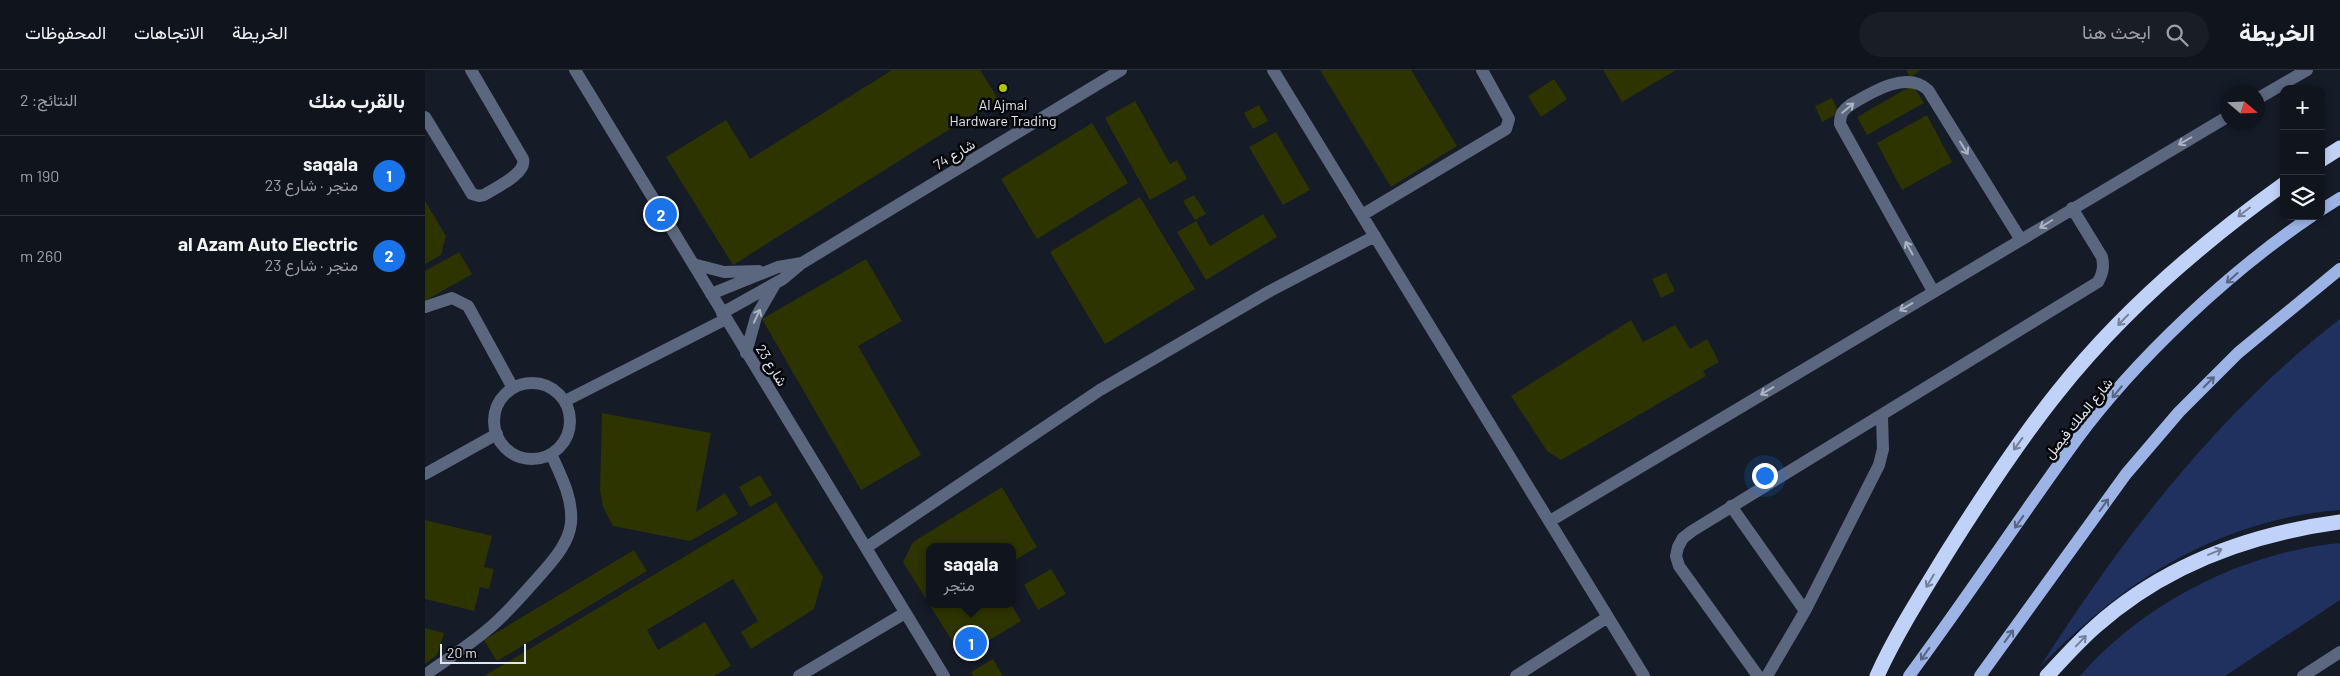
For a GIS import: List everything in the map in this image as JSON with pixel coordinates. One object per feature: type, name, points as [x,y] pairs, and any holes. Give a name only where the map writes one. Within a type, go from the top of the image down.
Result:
[{"type":"highway","points":[[2325,157],[2340,148]]},
{"type":"highway","points":[[1877,676],[1900,630],[1982,496],[2058,392],[2100,343],[2152,291],[2199,248],[2280,187]]},
{"type":"highway","points":[[2047,676],[2094,627],[2124,603],[2191,563],[2227,548],[2264,536],[2301,527],[2340,522]]},
{"type":"main road","points":[[2325,207],[2340,198]]},
{"type":"main road","name":"شارع الملك فيصل","points":[[1909,676],[2078,437],[2130,377],[2184,321],[2236,275],[2308,220]]},
{"type":"main road","points":[[1980,676],[2125,474],[2179,412],[2238,353],[2340,269]]},
{"type":"street","points":[[425,117],[472,194],[484,195],[521,171],[524,164],[523,159],[471,70]]},
{"type":"street","name":"شارع 23","points":[[575,70],[944,676]]},
{"type":"street","name":"شارع 74","points":[[565,401],[724,316],[776,283],[802,263],[1121,70]]},
{"type":"street","points":[[1273,70],[1644,676]]},
{"type":"street","points":[[1362,215],[1506,129],[1509,119],[1482,70]]},
{"type":"street","points":[[2265,94],[2307,70]]},
{"type":"street","points":[[1933,291],[1840,124],[1843,110],[1849,105],[1902,76],[1917,79],[1928,90],[2021,240]]},
{"type":"street","points":[[1550,521],[2220,121]]},
{"type":"street","points":[[1758,676],[1679,566],[1676,556],[1678,546],[1683,538],[1731,506],[1882,417],[2098,282],[2104,266],[2102,257],[2072,208]]},
{"type":"street","points":[[867,548],[1099,390],[1262,295],[1375,236]]},
{"type":"street","name":"شارع 74","points":[[711,294],[771,270],[802,263]]},
{"type":"street","points":[[693,264],[724,272],[771,270]]},
{"type":"street","points":[[746,353],[756,317],[776,283]]},
{"type":"street","points":[[425,307],[452,298],[468,306],[513,388]]},
{"type":"street","points":[[536,383],[547,386],[557,392],[565,401],[569,413],[568,430],[560,446],[551,454],[539,458],[526,458],[513,454],[503,446],[497,434],[494,421],[497,408],[503,396],[513,388],[524,384],[536,383]]},
{"type":"street","points":[[1767,676],[1805,611],[1879,465],[1884,433],[1882,417]]},
{"type":"street","points":[[425,474],[497,434]]},
{"type":"street","points":[[425,675],[487,631],[507,613],[557,556],[565,542],[571,526],[571,509],[568,492],[551,454]]},
{"type":"street","points":[[1731,506],[1805,611]]},
{"type":"street","points":[[799,676],[905,613]]},
{"type":"street","points":[[1516,676],[1608,617]]},
{"type":"street","points":[[2303,676],[2340,652]]},
{"type":"shaded area","points":[[2340,319],[2340,510],[2296,516],[2253,526],[2213,541],[2175,560],[2139,582],[2104,608],[2071,636],[2040,667],[2105,571],[2175,480],[2253,395],[2295,356]]},
{"type":"shaded area","points":[[2340,543],[2340,600],[2225,676],[2080,676],[2105,650],[2134,626],[2165,604],[2198,586],[2232,570],[2268,557],[2304,548]]},
{"type":"building","points":[[892,70],[980,70],[998,99],[733,265],[666,157],[726,120],[750,159]]},
{"type":"building","points":[[1320,70],[1411,70],[1457,146],[1391,187]]},
{"type":"building","points":[[1603,70],[1676,70],[1622,102]]},
{"type":"building","points":[[1906,70],[1921,70],[1910,77]]},
{"type":"building","points":[[1554,79],[1567,99],[1541,117],[1528,96]]},
{"type":"building","points":[[1913,85],[1924,103],[1867,135],[1857,117]]},
{"type":"building","points":[[1832,98],[1839,113],[1822,122],[1815,106]]},
{"type":"building","points":[[1135,101],[1170,164],[1177,160],[1187,179],[1150,200],[1105,118]]},
{"type":"building","points":[[1259,105],[1268,121],[1253,129],[1244,113]]},
{"type":"building","points":[[1927,115],[1952,162],[1902,190],[1877,143]]},
{"type":"building","points":[[1092,123],[1128,183],[1037,239],[1001,179]]},
{"type":"building","points":[[1276,132],[1310,190],[1283,205],[1249,147]]},
{"type":"building","points":[[1194,195],[1206,214],[1195,220],[1183,201]]},
{"type":"building","points":[[1140,197],[1195,289],[1105,344],[1050,252]]},
{"type":"building","points":[[425,201],[446,236],[441,255],[425,264]]},
{"type":"building","points":[[1263,214],[1277,237],[1206,280],[1177,232],[1196,221],[1210,246]]},
{"type":"building","points":[[459,252],[472,274],[425,301],[425,271]]},
{"type":"building","points":[[866,259],[902,321],[858,346],[921,455],[861,490],[762,319]]},
{"type":"building","points":[[1666,273],[1675,291],[1661,298],[1652,279]]},
{"type":"building","points":[[1631,320],[1643,342],[1675,325],[1690,349],[1707,339],[1719,362],[1703,371],[1706,376],[1561,460],[1547,451],[1511,396]]},
{"type":"building","points":[[602,413],[711,433],[696,512],[725,493],[738,514],[690,541],[613,526],[603,507],[600,491]]},
{"type":"building","points":[[760,475],[772,495],[750,507],[739,487]]},
{"type":"building","points":[[1002,487],[1037,547],[1016,560],[1016,543],[926,543],[926,599],[903,562],[913,542]]},
{"type":"building","points":[[776,502],[823,577],[814,609],[751,649],[741,632],[758,621],[733,579],[647,630],[658,650],[705,622],[731,666],[714,676],[484,676]]},
{"type":"building","points":[[425,520],[492,536],[484,567],[494,569],[489,589],[480,587],[474,611],[425,599]]},
{"type":"building","points":[[634,550],[647,571],[497,661],[484,640]]},
{"type":"building","points":[[1051,569],[1066,594],[1038,610],[1024,585]]},
{"type":"building","points":[[932,608],[1013,608],[1021,621],[962,657]]},
{"type":"building","points":[[425,628],[444,633],[437,655],[425,664]]},
{"type":"building","points":[[993,659],[1003,676],[973,676],[971,672]]},
{"type":"place","name":"Al Ajmal Hardware Trading","points":[[1003,88]]},
{"type":"place","name":"al Azam Auto Electric","points":[[661,214]]},
{"type":"place","name":"saqala","points":[[971,643]]}]
